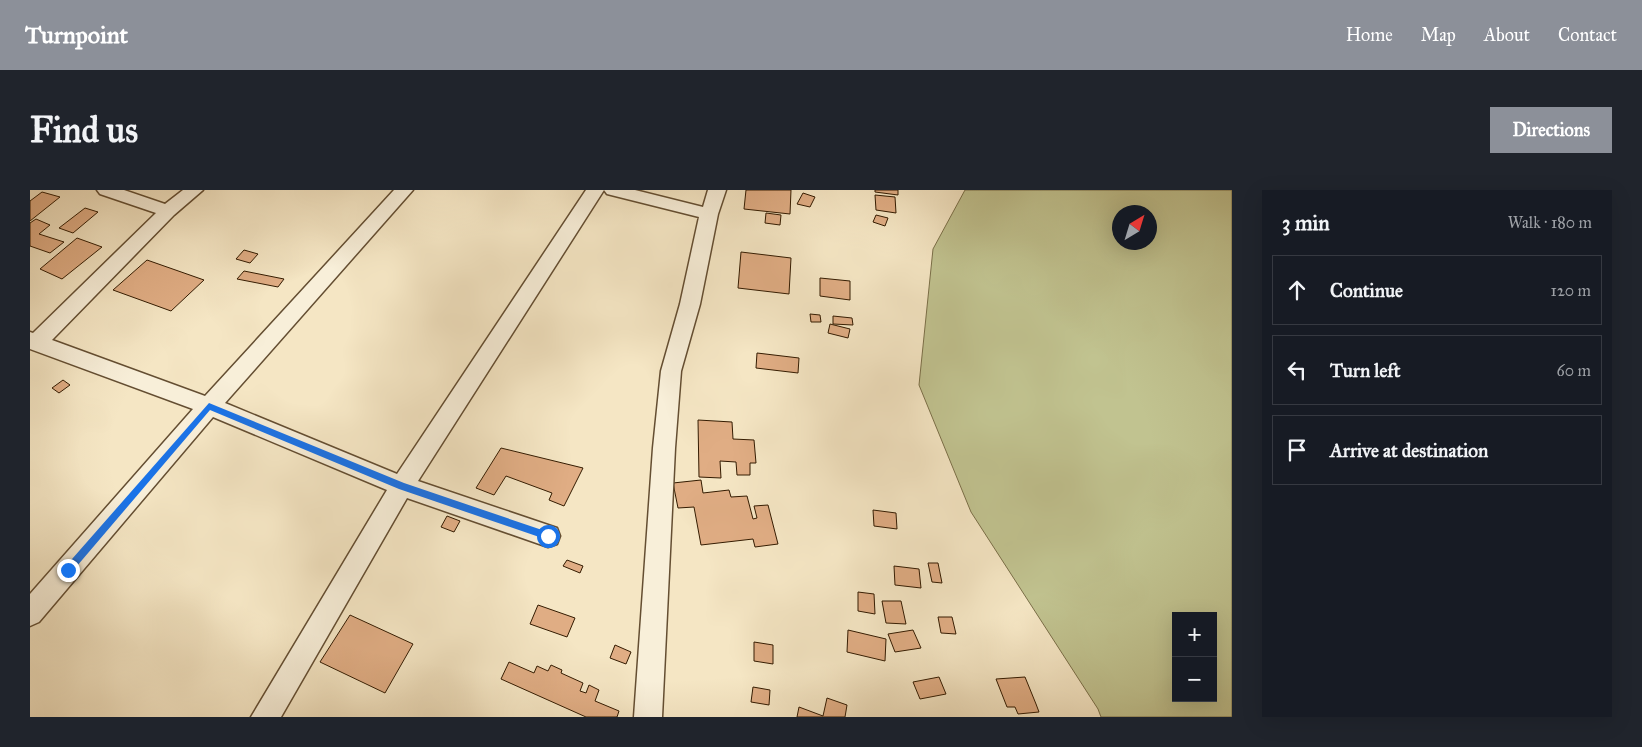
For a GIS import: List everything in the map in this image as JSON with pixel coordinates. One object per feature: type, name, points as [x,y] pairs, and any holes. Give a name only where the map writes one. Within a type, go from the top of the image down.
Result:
[{"type":"street","points":[[106,190],[168,211]]},
{"type":"street","points":[[194,190],[168,211],[33,342],[209,406],[402,486],[548,536]]},
{"type":"street","points":[[30,613],[209,406],[404,190]]},
{"type":"street","points":[[265,717],[402,486],[595,190]]},
{"type":"street","points":[[613,190],[709,214]]},
{"type":"street","points":[[648,717],[664,448],[671,371],[690,304],[709,214],[717,190]]},
{"type":"green space","points":[[965,190],[1232,190],[1232,717],[1101,717],[1098,709],[971,512],[919,385],[933,249]]},
{"type":"building","points":[[746,190],[791,190],[790,214],[744,209]]},
{"type":"building","points":[[875,190],[898,190],[898,195],[875,192]]},
{"type":"building","points":[[42,192],[60,197],[30,221],[30,201]]},
{"type":"building","points":[[803,193],[815,197],[810,207],[797,204]]},
{"type":"building","points":[[875,195],[895,197],[896,213],[876,210]]},
{"type":"building","points":[[85,208],[98,212],[73,233],[59,228]]},
{"type":"building","points":[[766,213],[781,215],[780,225],[765,223]]},
{"type":"building","points":[[876,215],[888,218],[885,226],[873,222]]},
{"type":"building","points":[[36,219],[50,225],[39,234],[64,242],[50,253],[30,246],[30,223]]},
{"type":"building","points":[[77,238],[102,247],[62,279],[40,269]]},
{"type":"building","points":[[244,250],[258,254],[250,263],[236,259]]},
{"type":"building","points":[[741,252],[791,258],[789,294],[738,288]]},
{"type":"building","points":[[147,260],[204,280],[171,311],[113,290]]},
{"type":"building","points":[[244,271],[284,279],[278,287],[237,279]]},
{"type":"building","points":[[820,278],[850,281],[850,300],[820,296]]},
{"type":"building","points":[[810,314],[820,315],[821,322],[811,322]]},
{"type":"building","points":[[833,316],[852,318],[853,325],[833,324]]},
{"type":"building","points":[[830,324],[850,329],[848,338],[828,333]]},
{"type":"building","points":[[757,353],[799,358],[798,373],[756,368]]},
{"type":"building","points":[[63,380],[70,385],[59,393],[52,388]]},
{"type":"building","points":[[698,420],[732,422],[733,439],[754,440],[756,463],[750,463],[750,475],[737,475],[736,462],[720,461],[721,478],[699,477]]},
{"type":"building","points":[[501,448],[583,468],[564,506],[549,500],[552,493],[506,476],[494,495],[476,488]]},
{"type":"building","points":[[701,480],[703,493],[729,490],[731,497],[747,496],[753,519],[757,518],[754,506],[768,505],[778,544],[755,547],[753,539],[701,545],[694,507],[678,508],[673,483]]},
{"type":"building","points":[[873,510],[896,513],[897,529],[874,526]]},
{"type":"building","points":[[447,516],[460,521],[454,532],[441,527]]},
{"type":"building","points":[[567,560],[583,566],[580,573],[563,566]]},
{"type":"building","points":[[928,563],[938,563],[942,583],[932,582]]},
{"type":"building","points":[[894,566],[919,569],[921,588],[895,585]]},
{"type":"building","points":[[858,592],[874,594],[875,614],[858,611]]},
{"type":"building","points":[[882,601],[901,601],[906,624],[886,623]]},
{"type":"building","points":[[538,605],[575,618],[567,637],[530,624]]},
{"type":"building","points":[[350,615],[413,644],[385,693],[320,662]]},
{"type":"building","points":[[938,617],[952,617],[956,634],[941,633]]},
{"type":"building","points":[[848,630],[886,639],[885,661],[847,652]]},
{"type":"building","points":[[913,630],[921,648],[895,652],[888,634]]},
{"type":"building","points":[[754,642],[773,645],[773,664],[754,661]]},
{"type":"building","points":[[615,645],[631,652],[626,664],[610,658]]},
{"type":"building","points":[[509,662],[534,673],[537,666],[548,671],[551,665],[562,670],[561,673],[583,683],[580,691],[586,693],[589,685],[599,690],[595,701],[619,711],[617,717],[586,717],[501,679]]},
{"type":"building","points":[[939,677],[946,694],[920,699],[913,682]]},
{"type":"building","points":[[1025,677],[1039,712],[1018,714],[1015,707],[1007,707],[996,679]]},
{"type":"building","points":[[753,687],[770,690],[769,705],[751,702]]},
{"type":"building","points":[[827,698],[847,705],[845,717],[797,717],[799,707],[823,716]]},
{"type":"route","points":[[68,570],[209,406],[402,486],[548,536]]}]
